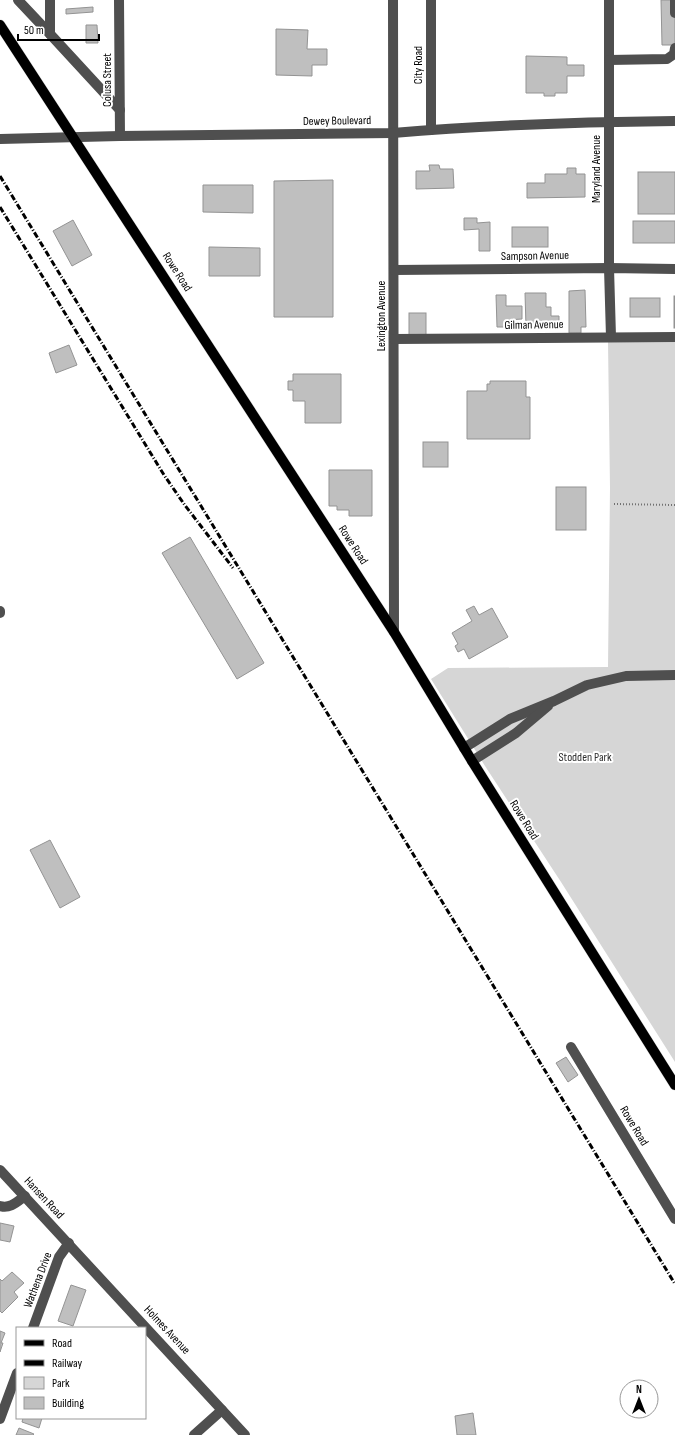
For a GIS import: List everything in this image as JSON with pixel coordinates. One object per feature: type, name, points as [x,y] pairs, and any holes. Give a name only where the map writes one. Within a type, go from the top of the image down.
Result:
[{"type":"main road","name":"Rowe Road","points":[[0,25],[394,632],[472,761],[675,1085]]},
{"type":"street","points":[[18,0],[120,110]]},
{"type":"street","points":[[50,0],[50,34]]},
{"type":"street","name":"Colusa Street","points":[[120,0],[120,136]]},
{"type":"street","name":"Lexington Avenue","points":[[393,0],[394,632]]},
{"type":"street","name":"City Road","points":[[431,0],[431,130]]},
{"type":"street","name":"Maryland Avenue","points":[[609,0],[609,268],[611,337]]},
{"type":"street","points":[[675,0],[675,13]]},
{"type":"street","points":[[609,60],[667,59],[674,54],[675,48]]},
{"type":"street","name":"Dewey Boulevard","points":[[0,140],[120,136],[393,133],[609,122],[675,121]]},
{"type":"street","name":"Sampson Avenue","points":[[394,270],[609,268],[675,269]]},
{"type":"street","name":"Gilman Avenue","points":[[394,339],[675,337]]},
{"type":"street","points":[[464,748],[510,719],[554,701],[587,685],[626,676],[675,675]]},
{"type":"street","points":[[472,761],[516,733],[554,701]]},
{"type":"street","name":"Rowe Road","points":[[571,1047],[675,1219]]},
{"type":"street","name":"Hansen Road","points":[[0,1170],[69,1243]]},
{"type":"street","points":[[0,1206],[12,1206],[24,1196]]},
{"type":"street","name":"Wathena Drive","points":[[33,1327],[59,1257],[69,1243]]},
{"type":"street","name":"Holmes Avenue","points":[[69,1243],[245,1435]]},
{"type":"street","points":[[0,1419],[16,1376]]},
{"type":"street","points":[[194,1435],[222,1410]]},
{"type":"path","points":[[614,504],[675,505]]},
{"type":"green space","name":"Stodden Park","points":[[608,342],[675,342],[675,1062],[561,882],[485,766],[431,679],[448,668],[608,667],[610,488]]},
{"type":"building","points":[[661,0],[675,0],[675,45],[662,45]]},
{"type":"building","points":[[93,7],[93,12],[66,14],[66,9]]},
{"type":"building","points":[[86,25],[97,25],[98,43],[86,43]]},
{"type":"building","points":[[276,29],[308,30],[307,49],[327,49],[327,65],[312,65],[312,76],[276,75]]},
{"type":"building","points":[[526,56],[567,57],[567,65],[584,65],[584,76],[567,76],[567,93],[555,93],[555,96],[544,96],[544,93],[526,93]]},
{"type":"building","points":[[429,165],[439,165],[440,169],[453,169],[454,188],[416,189],[416,171],[430,171]]},
{"type":"building","points":[[567,168],[576,168],[576,174],[585,174],[585,197],[527,198],[527,183],[545,183],[545,174],[567,174]]},
{"type":"building","points":[[638,172],[675,172],[675,214],[638,214]]},
{"type":"building","points":[[333,180],[333,317],[274,317],[274,181]]},
{"type":"building","points":[[203,185],[253,185],[253,213],[203,212]]},
{"type":"building","points":[[464,218],[477,218],[477,223],[490,222],[490,251],[479,251],[479,229],[464,230]]},
{"type":"building","points":[[73,220],[92,255],[72,266],[53,231]]},
{"type":"building","points":[[633,221],[675,221],[675,243],[633,243]]},
{"type":"building","points":[[512,227],[548,227],[548,247],[512,247]]},
{"type":"building","points":[[209,247],[260,248],[260,276],[209,276]]},
{"type":"building","points":[[585,290],[586,327],[581,327],[581,333],[569,333],[569,291]]},
{"type":"building","points":[[525,293],[546,293],[546,307],[551,307],[551,316],[559,316],[559,327],[526,327]]},
{"type":"building","points":[[496,295],[506,295],[506,306],[522,306],[522,319],[507,320],[508,327],[497,327]]},
{"type":"building","points":[[675,296],[675,328],[674,328]]},
{"type":"building","points":[[630,298],[660,298],[660,317],[630,317]]},
{"type":"building","points":[[409,313],[426,313],[426,335],[409,335]]},
{"type":"building","points":[[69,345],[77,365],[56,373],[49,353]]},
{"type":"building","points":[[293,374],[341,374],[341,423],[305,423],[305,401],[293,401],[293,390],[288,390],[288,381],[293,381]]},
{"type":"building","points":[[490,381],[526,381],[526,397],[530,397],[530,439],[467,439],[467,391],[487,391],[487,384],[490,384]]},
{"type":"building","points":[[423,442],[448,442],[448,467],[423,467]]},
{"type":"building","points":[[329,470],[372,470],[372,516],[349,516],[349,510],[337,510],[337,506],[329,506]]},
{"type":"building","points":[[556,487],[586,487],[586,530],[556,530]]},
{"type":"building","points":[[190,537],[264,663],[237,679],[162,553]]},
{"type":"building","points":[[474,606],[479,615],[492,608],[508,637],[469,659],[464,649],[458,652],[455,646],[458,644],[452,633],[472,621],[466,610]]},
{"type":"building","points":[[50,840],[80,897],[60,908],[30,850]]},
{"type":"building","points":[[566,1057],[578,1075],[568,1082],[556,1063]]},
{"type":"building","points":[[0,1223],[14,1226],[10,1242],[0,1240]]},
{"type":"building","points":[[12,1272],[24,1283],[14,1292],[18,1297],[2,1313],[0,1311],[0,1279],[2,1281]]},
{"type":"building","points":[[71,1285],[86,1290],[73,1326],[58,1321]]},
{"type":"building","points":[[0,1331],[5,1333],[1,1343],[3,1343],[0,1352]]},
{"type":"building","points":[[473,1413],[476,1435],[457,1435],[455,1416]]},
{"type":"building","points":[[23,1419],[42,1419],[39,1428],[22,1422]]},
{"type":"building","points":[[19,1428],[34,1434],[16,1435]]},
{"type":"railway","points":[[0,176],[675,1284]]},
{"type":"railway","points":[[0,207],[164,475],[184,504],[233,568]]}]
